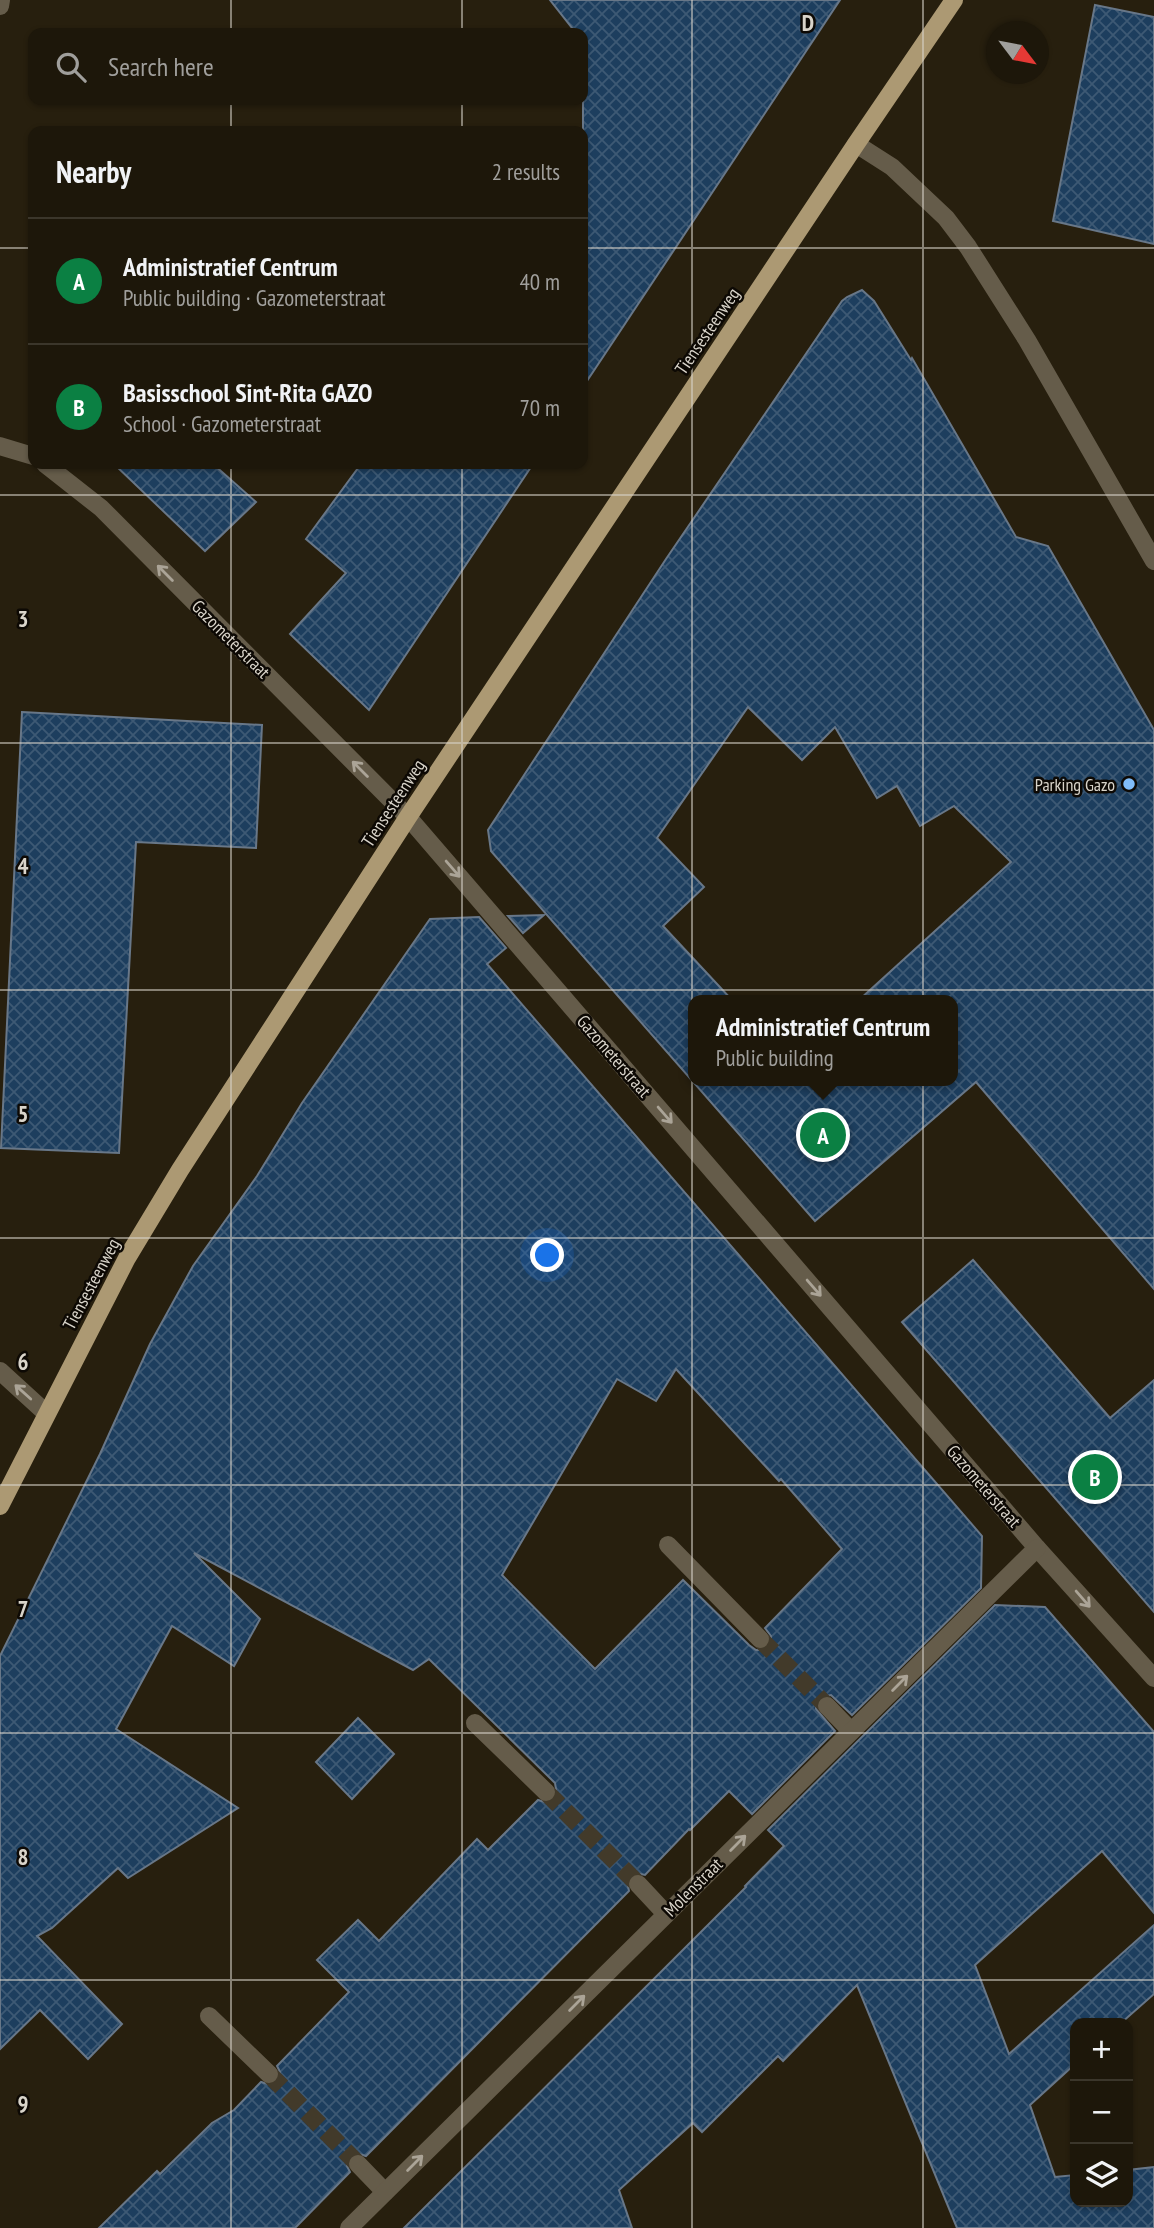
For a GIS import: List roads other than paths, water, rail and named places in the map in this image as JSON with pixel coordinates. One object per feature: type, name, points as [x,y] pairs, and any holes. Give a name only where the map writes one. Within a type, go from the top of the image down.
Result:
[{"type":"main road","name":"Tiensesteenweg","points":[[2,1497],[127,1258],[180,1170],[408,817],[954,0]]},
{"type":"street","points":[[0,6],[1,0]]},
{"type":"street","points":[[856,144],[892,167],[946,218],[968,247],[1027,340],[1154,561]]},
{"type":"street","points":[[0,446],[28,454]]},
{"type":"street","name":"Gazometerstraat","points":[[51,469],[101,508],[408,817],[1037,1548],[1154,1678]]},
{"type":"street","points":[[0,1371],[46,1413]]},
{"type":"street","points":[[668,1545],[760,1639]]},
{"type":"street","name":"Molenstraat","points":[[349,2228],[1037,1548]]},
{"type":"street","points":[[827,1706],[851,1731]]},
{"type":"street","points":[[475,1723],[545,1792]]},
{"type":"street","points":[[638,1884],[666,1914]]},
{"type":"street","points":[[209,2016],[269,2074]]},
{"type":"street","points":[[358,2164],[385,2192]]},
{"type":"tunnel","points":[[760,1639],[827,1706]]},
{"type":"tunnel","points":[[546,1792],[638,1884]]},
{"type":"tunnel","points":[[269,2074],[358,2164]]},
{"type":"place","name":"Parking Gazo","points":[[1129,784]]},
{"type":"place","name":"Administratief Centrum","points":[[823,1135]]},
{"type":"place","name":"Basisschool Sint-Rita GAZO","points":[[1095,1477]]}]
